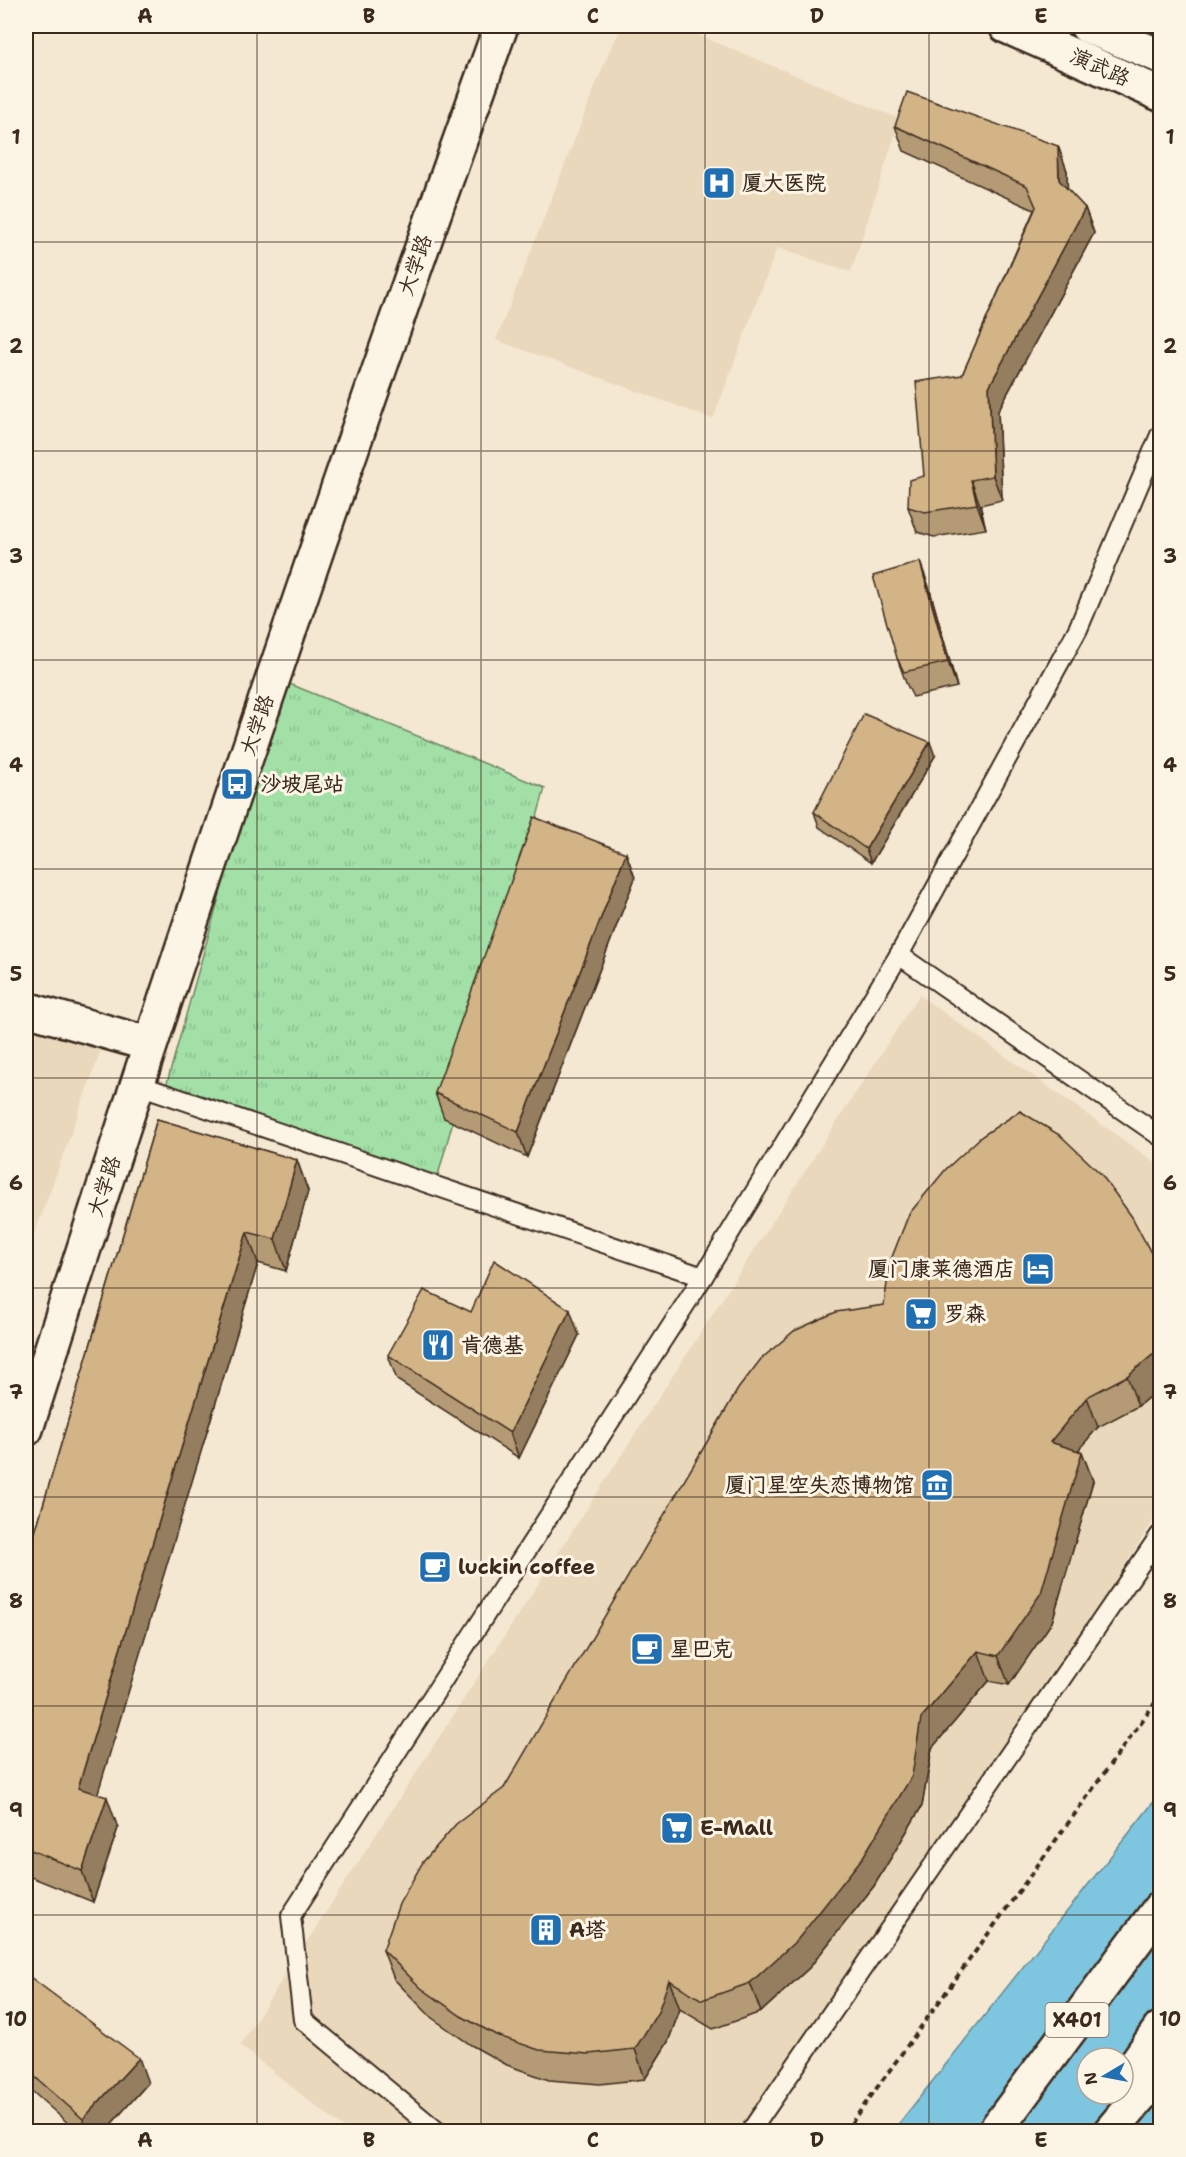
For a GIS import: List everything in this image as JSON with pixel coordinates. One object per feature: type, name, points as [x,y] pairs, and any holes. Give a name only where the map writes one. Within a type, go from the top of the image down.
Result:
[{"type":"main road","name":"大学路","points":[[26,1429],[149,1044],[413,270],[501,26]]},
{"type":"main road","name":"演武路","points":[[1006,26],[1161,94]]},
{"type":"main road","name":"演武路","points":[[1087,26],[1161,56]]},
{"type":"main road","points":[[26,1009],[149,1044]]},
{"type":"main road","name":"X401","points":[[994,2132],[1161,1908]]},
{"type":"main road","points":[[1135,2065],[1161,2029]]},
{"type":"main road","points":[[1110,2132],[1161,2072]]},
{"type":"main road","points":[[1088,2132],[1106,2106]]},
{"type":"lane","points":[[438,2132],[303,2020],[291,1916],[704,1277],[898,955],[1078,629],[1161,435]]},
{"type":"lane","points":[[898,955],[1161,1136]]},
{"type":"lane","points":[[136,1084],[704,1277]]},
{"type":"lane","points":[[750,2132],[1161,1535]]},
{"type":"path","points":[[845,2132],[1161,1696]]},
{"type":"shaded area","name":"厦大医院","points":[[639,26],[658,26],[696,34],[900,119],[851,272],[777,248],[713,419],[496,340],[610,49],[621,30]]},
{"type":"shaded area","points":[[919,995],[1160,1166],[1160,1510],[765,2131],[347,2131],[240,2045]]},
{"type":"shaded area","points":[[26,1027],[101,1050],[27,1255],[26,1254]]},
{"type":"green space","points":[[280,680],[545,788],[437,1179],[165,1090]]},
{"type":"water","points":[[1160,1794],[1160,2131],[893,2131]]},
{"type":"building","points":[[907,92],[1058,146],[1059,180],[1085,208],[989,387],[993,476],[971,480],[977,504],[925,512],[908,507],[909,480],[924,476],[916,382],[962,375],[1036,207],[1027,186],[895,126]]},
{"type":"building","points":[[920,562],[948,662],[904,672],[897,658],[873,576]]},
{"type":"building","points":[[864,714],[930,742],[866,849],[814,812]]},
{"type":"building","points":[[534,817],[626,853],[518,1132],[435,1093]]},
{"type":"building","points":[[1020,1111],[1061,1136],[1101,1174],[1132,1217],[1161,1272],[1161,1348],[1127,1376],[1087,1397],[1050,1442],[1082,1452],[1041,1593],[998,1656],[978,1651],[921,1718],[912,1776],[863,1857],[798,1939],[750,1983],[702,2000],[669,1980],[658,2012],[635,2049],[589,2054],[539,2050],[496,2035],[461,2016],[421,1988],[383,1950],[399,1904],[423,1862],[456,1824],[504,1788],[738,1389],[761,1359],[794,1331],[836,1312],[884,1305],[890,1262],[909,1214],[946,1169],[982,1136]]},
{"type":"building","points":[[157,1119],[297,1160],[275,1239],[247,1232],[78,1788],[107,1797],[82,1871],[26,1848],[26,1563]]},
{"type":"building","points":[[494,1260],[570,1310],[510,1433],[388,1355],[424,1290],[471,1312]]},
{"type":"building","points":[[26,1974],[139,2058],[83,2119],[26,2069]]},
{"type":"place","name":"厦大医院","points":[[719,183]]},
{"type":"place","name":"沙坡尾站","points":[[237,784]]},
{"type":"place","name":"厦门康莱德酒店","points":[[1038,1269]]},
{"type":"place","name":"罗森","points":[[921,1314]]},
{"type":"place","name":"肯德基","points":[[438,1345]]},
{"type":"place","name":"厦门星空失恋博物馆","points":[[937,1485]]},
{"type":"place","name":"luckin coffee","points":[[435,1567]]},
{"type":"place","name":"星巴克","points":[[647,1649]]},
{"type":"place","name":"E-Mall","points":[[677,1828]]},
{"type":"place","name":"A塔","points":[[546,1930]]}]
